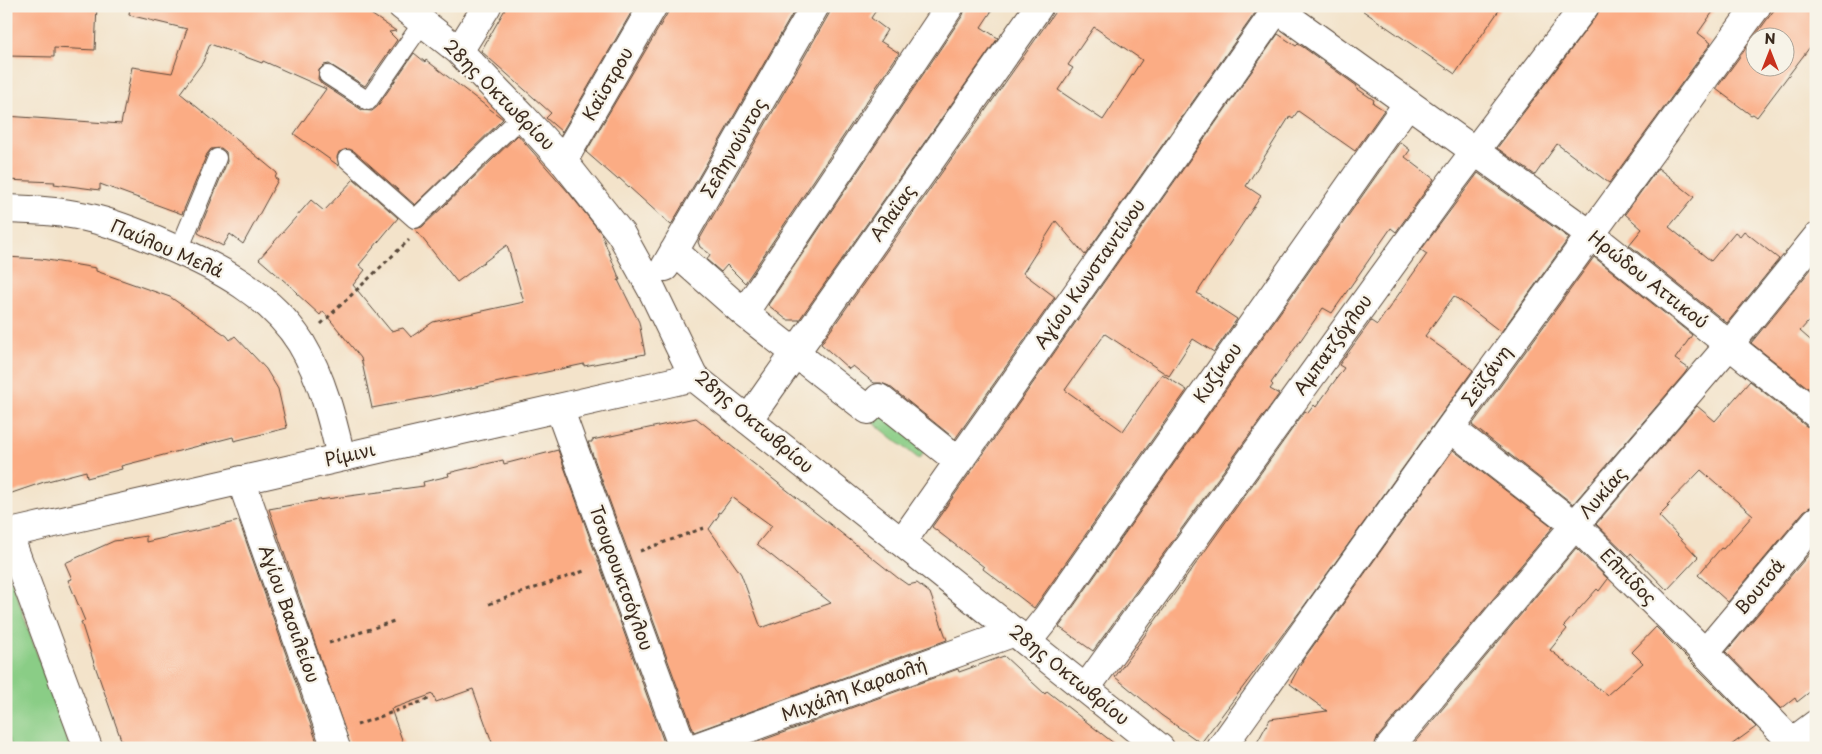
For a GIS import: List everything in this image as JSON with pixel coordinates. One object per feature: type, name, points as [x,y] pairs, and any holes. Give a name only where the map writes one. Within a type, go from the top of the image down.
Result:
[{"type":"street","points":[[459,51],[487,6]]},
{"type":"street","name":"Καϊστρου","points":[[564,161],[653,6]]},
{"type":"street","name":"Σεληνούντος","points":[[652,290],[815,6]]},
{"type":"street","points":[[744,313],[950,6]]},
{"type":"street","name":"Αλαϊας","points":[[748,420],[1038,6]]},
{"type":"street","name":"Σεϊζάνη","points":[[1221,748],[1590,234],[1757,6]]},
{"type":"street","name":"Αμπατζόγλου","points":[[1086,688],[1430,211],[1583,7]]},
{"type":"street","name":"Ηρώδου Αττικού","points":[[1278,8],[1590,234],[1816,414]]},
{"type":"street","name":"Αγίου Κωνσταντίνου","points":[[902,542],[1278,8]]},
{"type":"street","name":"28ης Οκτωβρίου","points":[[413,14],[459,51],[522,116],[564,161],[621,234],[652,290],[694,377],[1160,748]]},
{"type":"street","name":"Κυζίκου","points":[[1021,637],[1047,617],[1408,103]]},
{"type":"street","name":"Παύλου Μελά","points":[[6,209],[49,211],[118,225],[179,250],[211,265],[242,283],[287,324],[301,343],[324,392],[341,457]]},
{"type":"street","name":"Λυκίας","points":[[1389,748],[1730,344],[1816,238]]},
{"type":"street","points":[[674,251],[744,313],[868,410],[879,398],[958,461]]},
{"type":"street","name":"Ρίμινι","points":[[7,534],[694,377]]},
{"type":"street","name":"Τσουρουκτσόγλου","points":[[558,408],[683,748]]},
{"type":"street","name":"Ελπίδος","points":[[1450,428],[1576,525],[1705,653],[1788,745]]},
{"type":"street","name":"Αγίου Βασιλείου","points":[[241,480],[334,741]]},
{"type":"street","name":"Βουτσά","points":[[1705,653],[1816,521]]},
{"type":"street","points":[[7,534],[88,748]]},
{"type":"street","name":"Μιχάλη Καραολή","points":[[694,748],[1021,637]]},
{"type":"street","points":[[1788,745],[1816,724]]},
{"type":"lane","points":[[328,75],[368,101],[413,14]]},
{"type":"lane","points":[[347,159],[415,220],[522,116]]},
{"type":"lane","points":[[179,250],[217,158]]},
{"type":"path","points":[[301,343],[415,235],[415,220]]},
{"type":"path","points":[[302,653],[397,620]]},
{"type":"path","points":[[334,741],[429,699]]},
{"type":"green space","points":[[882,405],[931,443],[919,459],[870,420]]},
{"type":"green space","points":[[7,568],[70,748],[12,748],[6,732]]},
{"type":"building","points":[[11,6],[97,6],[95,50],[54,48],[54,57],[6,56],[6,27],[10,27],[9,9]]},
{"type":"building","points":[[130,6],[353,6],[360,11],[362,8],[396,31],[389,32],[397,40],[365,86],[329,64],[324,65],[319,70],[318,79],[322,84],[362,110],[372,111],[377,107],[414,53],[425,62],[426,60],[503,119],[415,205],[354,151],[349,149],[339,152],[337,157],[339,166],[294,134],[326,89],[263,61],[262,63],[210,44],[203,62],[180,93],[277,173],[275,178],[278,180],[243,244],[230,234],[223,246],[198,233],[227,162],[226,152],[221,148],[211,149],[207,154],[182,214],[100,184],[100,190],[54,184],[55,182],[6,180],[6,116],[121,124],[132,67],[172,73],[187,29],[129,15]]},
{"type":"building","points":[[507,6],[635,6],[562,132],[546,118],[551,113],[481,51]]},
{"type":"building","points":[[669,6],[797,6],[671,225],[619,178],[617,179],[586,152],[667,14]]},
{"type":"building","points":[[831,6],[879,6],[871,18],[887,30],[880,41],[899,53],[745,283],[727,265],[721,272],[707,260],[710,254],[700,247],[698,242],[829,14]]},
{"type":"building","points":[[966,6],[995,6],[981,27],[998,38],[799,320],[787,320],[768,305],[963,15]]},
{"type":"building","points":[[1059,6],[1260,6],[1085,255],[1056,221],[1023,273],[1055,297],[955,439],[889,386],[874,383],[853,366],[849,369],[821,344]],"holes":[[[1094,27],[1142,60],[1103,120],[1058,90],[1073,68],[1068,65]]]},
{"type":"building","points":[[1356,6],[1502,6],[1455,74]]},
{"type":"building","points":[[1600,6],[1717,6],[1698,33],[1711,43],[1609,183],[1557,144],[1535,175],[1497,148],[1597,15]]},
{"type":"building","points":[[1777,6],[1816,6],[1816,39],[1794,68],[1794,28],[1761,28]]},
{"type":"building","points":[[1278,34],[1296,46],[1298,44],[1303,47],[1357,86],[1356,88],[1374,100],[1373,103],[1384,110],[1355,151],[1298,111],[1293,118],[1290,116],[1246,186],[1261,196],[1197,293],[1237,319],[1214,352],[1193,339],[1169,376],[1105,334],[1065,390],[1123,431],[1162,374],[1187,390],[1034,608],[932,527]]},
{"type":"building","points":[[1744,51],[1744,78],[1786,78],[1757,117],[1753,114],[1751,115],[1716,89]]},
{"type":"building","points":[[518,135],[601,233],[620,280],[618,280],[639,322],[645,354],[584,366],[584,364],[372,408],[361,358],[323,311],[320,315],[259,259],[311,200],[324,211],[354,179],[398,218],[359,265],[365,270],[353,285],[391,331],[403,328],[411,337],[433,322],[524,302],[507,245],[457,282],[415,229],[422,227]]},
{"type":"building","points":[[1400,142],[1410,150],[1405,157],[1434,179],[1396,232],[1391,228],[1332,313],[1323,308],[1271,383],[1273,385],[1270,389],[1279,394],[1093,651],[1059,627]]},
{"type":"building","points":[[1658,168],[1694,197],[1669,227],[1711,261],[1735,232],[1740,236],[1744,231],[1779,259],[1727,323],[1629,245],[1642,229],[1625,214]]},
{"type":"building","points":[[1478,173],[1569,238],[1501,332],[1454,296],[1425,336],[1473,370],[1304,606],[1201,743],[1161,715],[1115,677],[1305,411],[1308,413],[1314,405],[1316,407],[1344,368],[1339,365],[1371,321],[1377,325],[1427,254],[1421,250]]},
{"type":"building","points":[[6,257],[41,259],[96,268],[96,271],[170,297],[227,336],[230,340],[235,336],[266,369],[278,389],[287,428],[234,441],[233,437],[121,466],[122,469],[87,478],[86,471],[44,482],[6,495]]},
{"type":"building","points":[[1594,257],[1692,335],[1675,359],[1688,368],[1685,373],[1573,504],[1472,425]]},
{"type":"building","points":[[1816,263],[1816,313],[1800,331],[1816,345],[1816,394],[1751,343]]},
{"type":"building","points":[[1750,381],[1806,426],[1816,429],[1816,506],[1804,511],[1728,602],[1698,575],[1753,515],[1701,470],[1667,505],[1669,506],[1659,516],[1698,557],[1667,590],[1631,553],[1629,556],[1596,524],[1697,406],[1715,421]]},
{"type":"building","points":[[696,418],[898,578],[908,585],[917,583],[930,593],[947,640],[694,732],[588,442],[592,442],[592,440]],"holes":[[[732,497],[772,526],[757,544],[831,603],[761,628],[741,574],[709,529],[719,515],[718,512],[720,513]]]},
{"type":"building","points":[[558,450],[666,748],[494,748],[473,689],[436,702],[433,694],[391,709],[405,748],[351,748],[269,509],[319,500],[424,486],[423,482],[449,476],[448,473],[503,460],[504,464]]},
{"type":"building","points":[[1453,450],[1553,527],[1377,738],[1374,748],[1254,748],[1270,719],[1327,711],[1290,684],[1303,660]]},
{"type":"building","points":[[239,521],[319,748],[124,748],[94,663],[81,622],[85,621],[68,580],[72,579],[65,563],[114,541],[146,536],[146,542]]},
{"type":"building","points":[[1816,546],[1816,687],[1797,702],[1795,698],[1781,709],[1726,652]]},
{"type":"building","points":[[1576,548],[1608,579],[1599,591],[1597,589],[1564,626],[1567,629],[1550,650],[1607,695],[1643,663],[1632,652],[1656,627],[1756,727],[1727,748],[1410,748]]},
{"type":"building","points":[[1004,656],[1045,694],[1047,691],[1120,748],[741,748],[958,669],[959,672]]}]
